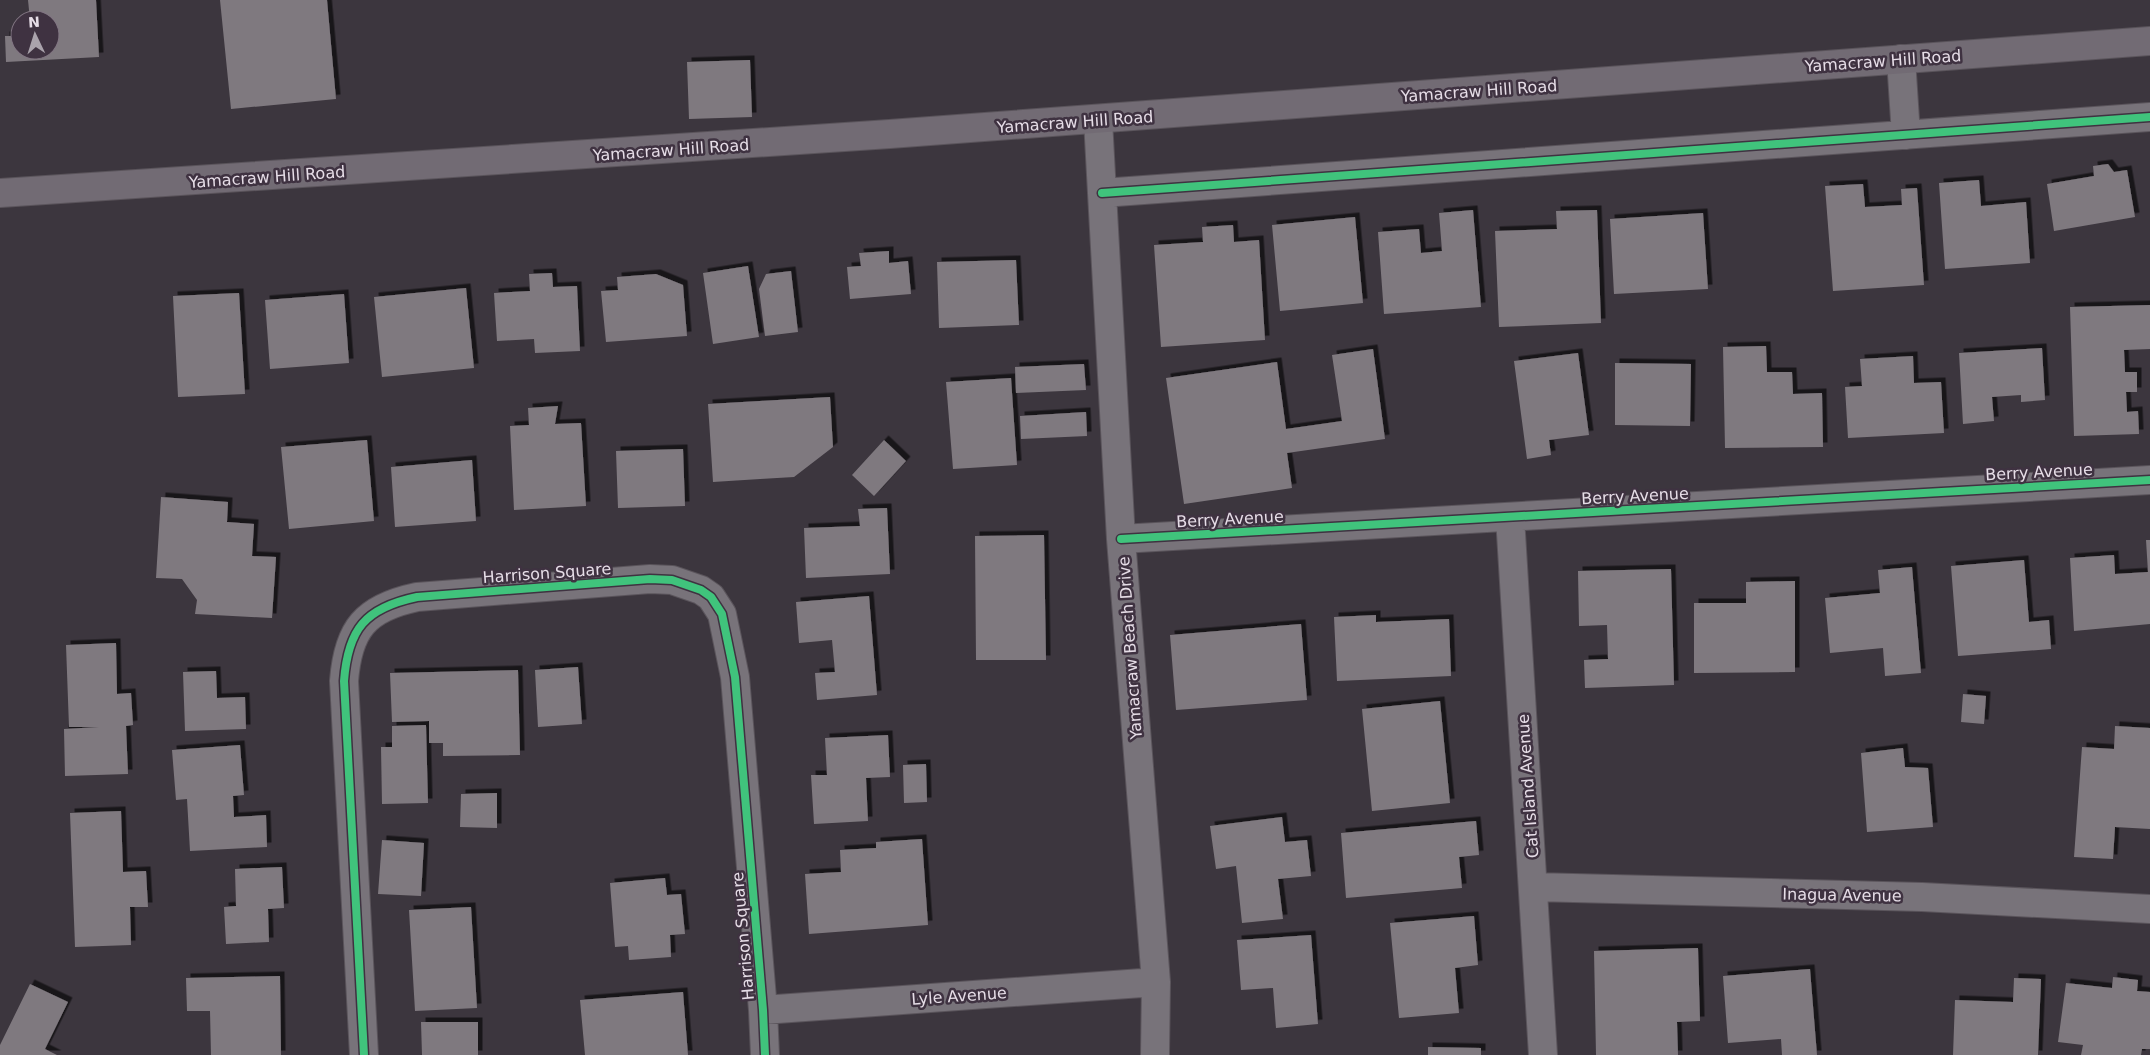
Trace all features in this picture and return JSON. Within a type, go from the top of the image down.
[{"type":"main road","name":"Yamacraw Hill Road","points":[[0,193],[409,168],[1098,120],[2150,41]]},
{"type":"street","points":[[1901,59],[1906,135]]},
{"type":"street","points":[[1102,193],[2150,117]]},
{"type":"street","name":"Yamacraw Beach Drive","points":[[1098,120],[1121,539],[1156,982],[1156,1055]]},
{"type":"street","name":"Berry Avenue","points":[[1121,539],[2150,480]]},
{"type":"street","name":"Cat Island Avenue","points":[[1510,517],[1543,1055]]},
{"type":"street","name":"Harrison Square","points":[[364,1055],[344,682],[346,657],[354,635],[364,621],[377,611],[394,602],[417,597],[650,579],[672,580],[687,584],[710,597],[722,614],[735,677],[763,1010],[765,1055]]},
{"type":"street","name":"Inagua Avenue","points":[[1534,887],[1922,896],[2150,910]]},
{"type":"street","name":"Lyle Avenue","points":[[763,1010],[1156,982]]},
{"type":"building","points":[[28,0],[96,0],[99,57],[60,59],[60,10],[29,10]]},
{"type":"building","points":[[220,0],[327,0],[336,99],[231,109]]},
{"type":"building","points":[[5,36],[10,36],[10,60],[43,60],[6,62]]},
{"type":"building","points":[[750,60],[752,117],[689,119],[687,62]]},
{"type":"building","points":[[2108,164],[2114,172],[2127,170],[2135,217],[2054,231],[2047,184],[2094,176],[2093,166]]},
{"type":"building","points":[[1979,180],[1981,206],[2026,202],[2030,263],[1945,269],[1939,183]]},
{"type":"building","points":[[1863,184],[1865,207],[1902,205],[1901,189],[1917,188],[1924,285],[1833,291],[1825,186]]},
{"type":"building","points":[[1473,210],[1481,307],[1384,314],[1378,232],[1419,229],[1421,253],[1442,251],[1439,213]]},
{"type":"building","points":[[1597,210],[1601,323],[1499,327],[1495,231],[1557,229],[1556,211]]},
{"type":"building","points":[[1703,213],[1708,289],[1614,294],[1610,219]]},
{"type":"building","points":[[1355,217],[1363,303],[1280,311],[1272,225]]},
{"type":"building","points":[[1233,225],[1234,242],[1259,240],[1265,340],[1161,347],[1154,245],[1203,242],[1202,227]]},
{"type":"building","points":[[889,251],[889,263],[908,261],[911,294],[850,299],[847,267],[861,266],[859,253]]},
{"type":"building","points":[[1016,260],[1019,325],[939,328],[937,262]]},
{"type":"building","points":[[748,266],[759,337],[713,344],[703,273]]},
{"type":"building","points":[[791,271],[798,332],[765,336],[759,289],[766,274]]},
{"type":"building","points":[[552,273],[553,287],[577,286],[580,351],[535,353],[534,339],[497,341],[494,293],[530,291],[529,274]]},
{"type":"building","points":[[656,274],[683,285],[687,336],[606,342],[601,291],[618,290],[617,277]]},
{"type":"building","points":[[466,288],[474,368],[382,377],[374,297]]},
{"type":"building","points":[[239,293],[245,394],[178,397],[173,296]]},
{"type":"building","points":[[344,294],[349,363],[270,369],[265,300]]},
{"type":"building","points":[[2150,305],[2150,349],[2124,350],[2125,372],[2137,372],[2137,392],[2126,392],[2127,412],[2138,411],[2139,434],[2074,436],[2070,307]]},
{"type":"building","points":[[1766,346],[1767,372],[1792,372],[1793,394],[1822,393],[1823,447],[1725,448],[1723,347]]},
{"type":"building","points":[[2042,348],[2045,400],[2021,402],[2021,395],[1992,397],[1994,421],[1963,424],[1959,353]]},
{"type":"building","points":[[1373,349],[1385,439],[1287,453],[1292,488],[1184,504],[1166,378],[1277,362],[1286,429],[1342,421],[1332,355]]},
{"type":"building","points":[[1578,353],[1589,435],[1549,440],[1551,455],[1527,459],[1514,361]]},
{"type":"building","points":[[1913,356],[1914,383],[1941,382],[1944,433],[1848,438],[1845,387],[1862,386],[1860,359]]},
{"type":"building","points":[[1615,363],[1691,364],[1690,426],[1615,425]]},
{"type":"building","points":[[1084,364],[1086,390],[1016,393],[1015,367]]},
{"type":"building","points":[[1011,378],[1017,465],[953,469],[946,382]]},
{"type":"building","points":[[830,397],[833,447],[794,477],[713,482],[708,404]]},
{"type":"building","points":[[558,406],[555,424],[581,423],[586,506],[514,510],[510,426],[529,425],[528,408]]},
{"type":"building","points":[[1086,412],[1087,436],[1021,439],[1020,416]]},
{"type":"building","points":[[367,440],[374,521],[289,529],[281,447]]},
{"type":"building","points":[[884,440],[906,461],[874,496],[852,475]]},
{"type":"building","points":[[683,449],[685,506],[618,508],[616,451]]},
{"type":"building","points":[[472,460],[476,521],[395,527],[391,467]]},
{"type":"building","points":[[161,497],[228,502],[227,522],[254,524],[252,556],[276,557],[272,618],[195,614],[197,600],[182,579],[156,578]]},
{"type":"building","points":[[887,508],[890,574],[806,578],[804,528],[860,526],[858,509]]},
{"type":"building","points":[[1044,535],[1046,660],[976,660],[975,536]]},
{"type":"building","points":[[2146,540],[2150,540],[2150,624],[2074,631],[2070,558],[2114,555],[2115,574],[2148,572]]},
{"type":"building","points":[[2024,560],[2029,622],[2049,620],[2051,649],[1958,656],[1951,566]]},
{"type":"building","points":[[1912,567],[1921,673],[1885,676],[1883,648],[1830,653],[1825,598],[1880,593],[1878,570]]},
{"type":"building","points":[[1671,569],[1674,685],[1585,688],[1584,660],[1608,659],[1607,625],[1579,626],[1578,571]]},
{"type":"building","points":[[1795,581],[1795,672],[1694,673],[1694,603],[1746,603],[1746,582]]},
{"type":"building","points":[[869,596],[877,695],[817,700],[815,673],[835,672],[832,640],[799,643],[796,602]]},
{"type":"building","points":[[1376,615],[1376,622],[1449,619],[1451,676],[1337,681],[1334,617]]},
{"type":"building","points":[[1301,624],[1307,700],[1176,710],[1170,635]]},
{"type":"building","points":[[116,643],[117,694],[131,693],[133,725],[126,726],[128,774],[65,776],[64,729],[99,727],[69,727],[66,645]]},
{"type":"building","points":[[578,667],[582,724],[538,727],[535,670]]},
{"type":"building","points":[[518,670],[520,755],[443,756],[443,743],[429,743],[429,721],[392,722],[390,673]]},
{"type":"building","points":[[216,671],[217,698],[245,697],[246,729],[185,731],[183,672]]},
{"type":"building","points":[[1963,694],[1986,696],[1984,724],[1961,722]]},
{"type":"building","points":[[1440,701],[1450,803],[1372,811],[1362,709]]},
{"type":"building","points":[[426,725],[428,803],[382,804],[381,747],[392,747],[392,726]]},
{"type":"building","points":[[2115,726],[2150,728],[2150,829],[2115,827],[2113,859],[2074,857],[2082,747],[2114,749]]},
{"type":"building","points":[[888,735],[890,777],[866,778],[868,821],[814,824],[811,775],[827,775],[825,738]]},
{"type":"building","points":[[240,745],[244,795],[233,796],[234,817],[266,815],[267,847],[190,851],[187,799],[176,800],[172,750]]},
{"type":"building","points":[[1903,748],[1905,767],[1928,768],[1933,827],[1867,832],[1861,753]]},
{"type":"building","points":[[926,764],[927,802],[904,803],[903,765]]},
{"type":"building","points":[[497,793],[497,828],[460,827],[461,794]]},
{"type":"building","points":[[121,811],[123,872],[146,871],[148,907],[130,907],[131,945],[75,947],[70,813]]},
{"type":"building","points":[[1282,817],[1285,842],[1307,840],[1311,876],[1278,879],[1283,919],[1242,923],[1236,866],[1216,869],[1210,826]]},
{"type":"building","points":[[1476,821],[1479,855],[1459,857],[1462,888],[1346,898],[1341,833]]},
{"type":"building","points":[[922,839],[928,925],[809,934],[805,874],[841,872],[840,850],[876,848],[876,842]]},
{"type":"building","points":[[382,840],[424,843],[421,896],[378,894]]},
{"type":"building","points":[[282,867],[284,908],[268,909],[269,942],[226,944],[224,907],[236,906],[235,869]]},
{"type":"building","points":[[665,878],[667,895],[681,894],[685,934],[670,935],[671,957],[629,960],[628,946],[615,947],[610,883]]},
{"type":"building","points":[[471,907],[477,1008],[415,1011],[409,910]]},
{"type":"building","points":[[1474,916],[1478,965],[1455,968],[1459,1013],[1399,1018],[1390,923]]},
{"type":"building","points":[[1311,935],[1318,1024],[1276,1028],[1273,988],[1241,990],[1237,940]]},
{"type":"building","points":[[1698,948],[1700,1021],[1677,1022],[1678,1055],[1596,1055],[1594,951]]},
{"type":"building","points":[[1810,969],[1817,1055],[1782,1055],[1781,1039],[1728,1043],[1723,976]]},
{"type":"building","points":[[280,976],[281,1055],[211,1055],[210,1011],[187,1011],[186,978]]},
{"type":"building","points":[[2113,977],[2138,980],[2137,991],[2150,992],[2150,1049],[2142,1049],[2141,1055],[2081,1055],[2083,1045],[2058,1042],[2066,983],[2112,988]]},
{"type":"building","points":[[2014,978],[2041,979],[2038,1055],[1953,1055],[1955,1000],[2013,1002]]},
{"type":"building","points":[[30,984],[68,1002],[45,1049],[57,1055],[0,1055],[0,1045]]},
{"type":"building","points":[[683,992],[688,1055],[585,1055],[580,1000]]},
{"type":"building","points":[[421,1022],[478,1022],[478,1055],[422,1055]]},
{"type":"building","points":[[1428,1047],[1481,1048],[1481,1055],[1428,1055]]},
{"type":"cycle path","points":[[1102,193],[2150,117]]},
{"type":"cycle path","points":[[1121,539],[2150,480]]},
{"type":"cycle path","points":[[364,1055],[344,681],[346,663],[355,634],[362,624],[384,607],[417,597],[650,579],[672,580],[701,590],[711,597],[722,614],[735,677],[763,1010],[765,1055]]}]
